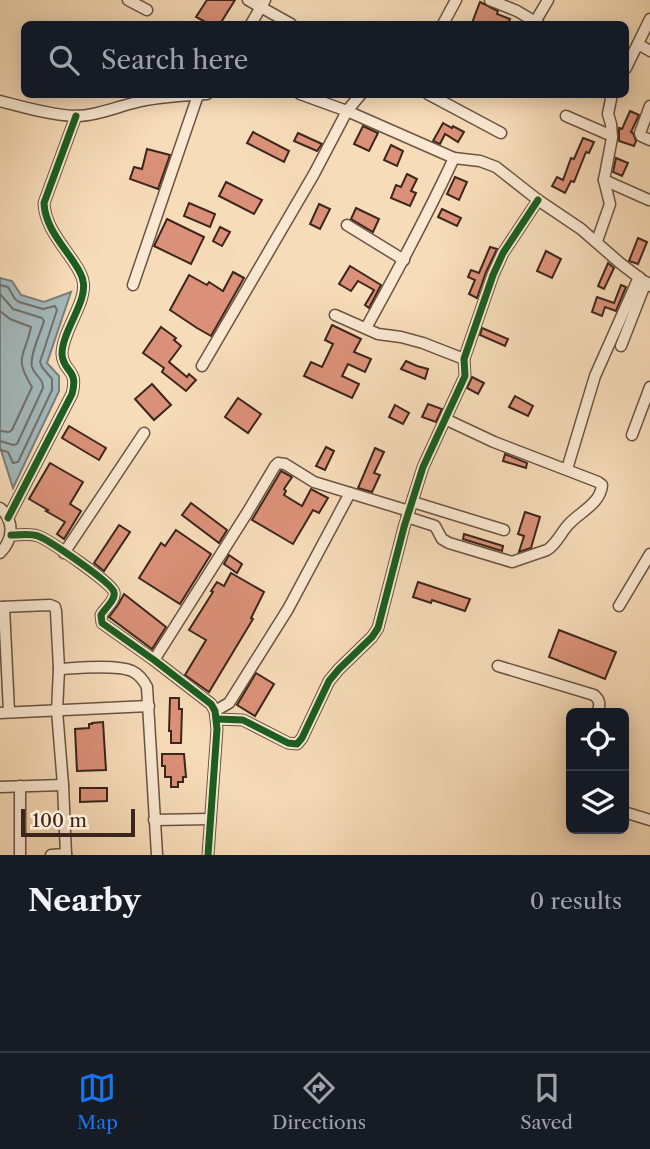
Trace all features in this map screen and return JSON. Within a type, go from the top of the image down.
[{"type":"street","points":[[128,0],[147,10]]},
{"type":"street","points":[[248,0],[263,3],[287,21]]},
{"type":"street","points":[[490,0],[534,21]]},
{"type":"street","points":[[538,21],[548,0]]},
{"type":"street","points":[[444,21],[454,1]]},
{"type":"street","points":[[253,21],[263,3]]},
{"type":"street","points":[[629,61],[650,19]]},
{"type":"street","points":[[638,44],[650,51]]},
{"type":"street","points":[[0,101],[76,116],[164,98]]},
{"type":"street","points":[[133,285],[197,98]]},
{"type":"street","points":[[311,98],[454,158],[489,164],[597,242],[645,282]]},
{"type":"street","points":[[202,366],[314,174],[347,111],[358,98]]},
{"type":"street","points":[[435,98],[501,133]]},
{"type":"street","points":[[597,242],[610,204],[604,180],[612,136],[608,114],[611,98]]},
{"type":"street","points":[[650,106],[640,133],[650,140]]},
{"type":"street","points":[[8,518],[75,384],[73,374],[64,364],[62,354],[84,290],[83,279],[50,227],[45,216],[44,203],[76,116]]},
{"type":"street","points":[[566,116],[612,136]]},
{"type":"street","points":[[366,327],[404,260],[454,158]]},
{"type":"street","points":[[604,180],[649,200]]},
{"type":"street","points":[[216,715],[243,720],[288,743],[297,744],[329,681],[378,628],[423,467],[465,376],[464,359],[500,260],[538,200]]},
{"type":"street","points":[[347,225],[404,260]]},
{"type":"street","points":[[621,346],[645,282]]},
{"type":"street","points":[[567,469],[595,376],[645,282]]},
{"type":"street","points":[[335,315],[378,334],[422,343],[464,359]]},
{"type":"street","points":[[632,435],[650,387]]},
{"type":"street","points":[[410,510],[435,526],[442,539],[449,543],[512,562],[552,547],[567,526],[587,509],[602,490],[602,485],[598,482],[494,442],[445,419]]},
{"type":"street","points":[[64,553],[144,433]]},
{"type":"street","points":[[153,660],[278,463],[285,464],[314,482],[350,493],[410,510],[505,530]]},
{"type":"street","points":[[216,715],[229,703],[280,620],[350,493]]},
{"type":"street","points":[[0,508],[8,518],[11,535],[0,553]]},
{"type":"street","points":[[11,535],[40,537],[106,581],[115,593],[101,615],[102,623],[211,704],[216,715],[208,855]]},
{"type":"street","points":[[619,606],[650,554]]},
{"type":"street","points":[[51,855],[66,855],[57,711],[59,669],[55,607],[2,607],[4,713],[57,711],[149,706]]},
{"type":"street","points":[[498,666],[594,695],[599,699],[599,708]]},
{"type":"street","points":[[59,669],[113,667],[131,671],[147,687],[157,855]]},
{"type":"street","points":[[0,787],[63,785]]},
{"type":"street","points":[[20,786],[20,855]]},
{"type":"street","points":[[629,813],[650,820]]},
{"type":"street","points":[[154,820],[210,819]]},
{"type":"water","points":[[0,278],[12,281],[21,295],[44,302],[71,292],[47,363],[59,376],[59,391],[13,488],[0,447]]},
{"type":"building","points":[[207,0],[235,0],[222,21],[203,21],[196,17]]},
{"type":"building","points":[[480,2],[510,19],[509,21],[473,21]]},
{"type":"building","points":[[630,111],[639,115],[631,132],[636,141],[634,146],[619,141],[619,128],[622,129]]},
{"type":"building","points":[[443,123],[464,132],[458,142],[445,134],[440,144],[433,141]]},
{"type":"building","points":[[363,126],[378,133],[369,151],[354,144]]},
{"type":"building","points":[[253,132],[289,151],[284,162],[247,143]]},
{"type":"building","points":[[298,133],[322,144],[317,151],[294,141]]},
{"type":"building","points":[[583,138],[594,142],[589,153],[586,152],[574,182],[571,181],[565,193],[552,186],[557,177],[563,180],[571,158],[574,159]]},
{"type":"building","points":[[391,145],[403,151],[397,166],[384,160]]},
{"type":"building","points":[[147,149],[170,155],[158,189],[130,179],[134,167],[142,169]]},
{"type":"building","points":[[616,158],[628,163],[622,176],[613,172]]},
{"type":"building","points":[[407,174],[417,179],[411,191],[416,193],[410,206],[391,198],[396,185],[401,187]]},
{"type":"building","points":[[455,177],[467,182],[459,200],[447,194]]},
{"type":"building","points":[[226,182],[262,200],[254,214],[219,196]]},
{"type":"building","points":[[189,203],[215,214],[210,227],[184,216]]},
{"type":"building","points":[[319,204],[330,209],[320,229],[310,224]]},
{"type":"building","points":[[356,208],[379,219],[373,232],[351,219]]},
{"type":"building","points":[[442,209],[461,218],[457,226],[438,217]]},
{"type":"building","points":[[167,219],[204,237],[191,264],[154,246]]},
{"type":"building","points":[[220,227],[230,232],[222,246],[213,241]]},
{"type":"building","points":[[638,238],[647,242],[638,264],[629,261]]},
{"type":"building","points":[[490,247],[497,249],[477,298],[469,294],[475,280],[468,277],[471,270],[479,273]]},
{"type":"building","points":[[546,251],[561,259],[552,278],[537,271]]},
{"type":"building","points":[[608,263],[614,268],[604,289],[598,286]]},
{"type":"building","points":[[350,266],[381,285],[369,308],[365,305],[374,290],[358,281],[351,291],[339,284]]},
{"type":"building","points":[[233,272],[244,278],[211,336],[170,310],[189,275],[207,285],[209,282],[223,291]]},
{"type":"building","points":[[621,285],[626,287],[616,311],[605,307],[602,316],[592,312],[597,297],[614,303]]},
{"type":"building","points":[[332,325],[361,339],[354,352],[371,359],[365,372],[348,364],[342,376],[359,384],[352,398],[304,376],[311,362],[322,367],[333,344],[325,340]]},
{"type":"building","points":[[161,327],[176,338],[174,340],[181,346],[169,362],[187,377],[189,374],[196,380],[186,391],[162,372],[164,368],[143,353]]},
{"type":"building","points":[[482,328],[508,339],[505,346],[480,335]]},
{"type":"building","points":[[406,361],[428,369],[425,379],[401,369]]},
{"type":"building","points":[[472,377],[484,383],[478,394],[467,388]]},
{"type":"building","points":[[152,384],[171,405],[154,420],[135,399]]},
{"type":"building","points":[[515,396],[533,406],[528,416],[509,407]]},
{"type":"building","points":[[238,398],[261,414],[248,433],[225,417]]},
{"type":"building","points":[[428,404],[442,409],[436,422],[422,417]]},
{"type":"building","points":[[395,405],[409,413],[403,424],[389,417]]},
{"type":"building","points":[[69,426],[106,448],[99,460],[62,438]]},
{"type":"building","points":[[326,447],[334,451],[325,470],[316,466]]},
{"type":"building","points":[[375,448],[384,452],[374,473],[380,475],[372,492],[358,488]]},
{"type":"building","points":[[505,454],[527,463],[526,468],[503,461]]},
{"type":"building","points":[[50,463],[83,482],[70,504],[81,511],[64,539],[57,534],[65,522],[29,499]]},
{"type":"building","points":[[281,471],[292,477],[284,489],[284,495],[302,506],[311,489],[328,498],[319,513],[313,510],[293,544],[252,520]]},
{"type":"building","points":[[191,503],[227,530],[219,543],[182,515]]},
{"type":"building","points":[[525,512],[540,517],[531,548],[519,552],[524,536],[518,534]]},
{"type":"building","points":[[119,525],[130,532],[104,571],[94,563]]},
{"type":"building","points":[[176,530],[211,554],[180,604],[139,578],[161,543],[165,546]]},
{"type":"building","points":[[464,534],[503,546],[502,551],[463,539]]},
{"type":"building","points":[[229,555],[242,564],[237,573],[224,564]]},
{"type":"building","points":[[231,573],[264,592],[251,618],[253,619],[209,692],[185,675],[206,640],[189,630],[217,582],[224,586]]},
{"type":"building","points":[[418,582],[470,599],[465,611],[413,597]]},
{"type":"building","points":[[124,594],[166,627],[152,649],[109,617]]},
{"type":"building","points":[[559,630],[616,652],[605,679],[549,657]]},
{"type":"building","points":[[256,673],[274,684],[255,716],[237,705]]},
{"type":"building","points":[[170,698],[179,698],[179,709],[182,709],[181,743],[171,743]]},
{"type":"building","points":[[103,722],[106,770],[77,771],[75,729],[89,728],[89,724]]},
{"type":"building","points":[[162,754],[184,754],[186,777],[183,777],[183,782],[178,782],[178,787],[171,787],[171,777],[165,777]]},
{"type":"building","points":[[80,788],[107,788],[107,801],[80,802]]},
{"type":"cycle path","points":[[8,518],[74,386],[74,379],[62,354],[66,336],[82,298],[83,281],[78,268],[50,227],[44,203],[76,116]]},
{"type":"cycle path","points":[[217,719],[243,720],[288,743],[297,744],[329,681],[378,628],[404,527],[423,467],[465,376],[464,359],[493,275],[503,253],[538,200]]},
{"type":"cycle path","points":[[11,535],[38,536],[103,580],[111,587],[114,595],[101,615],[102,623],[211,704],[215,711],[217,729],[208,855]]}]
